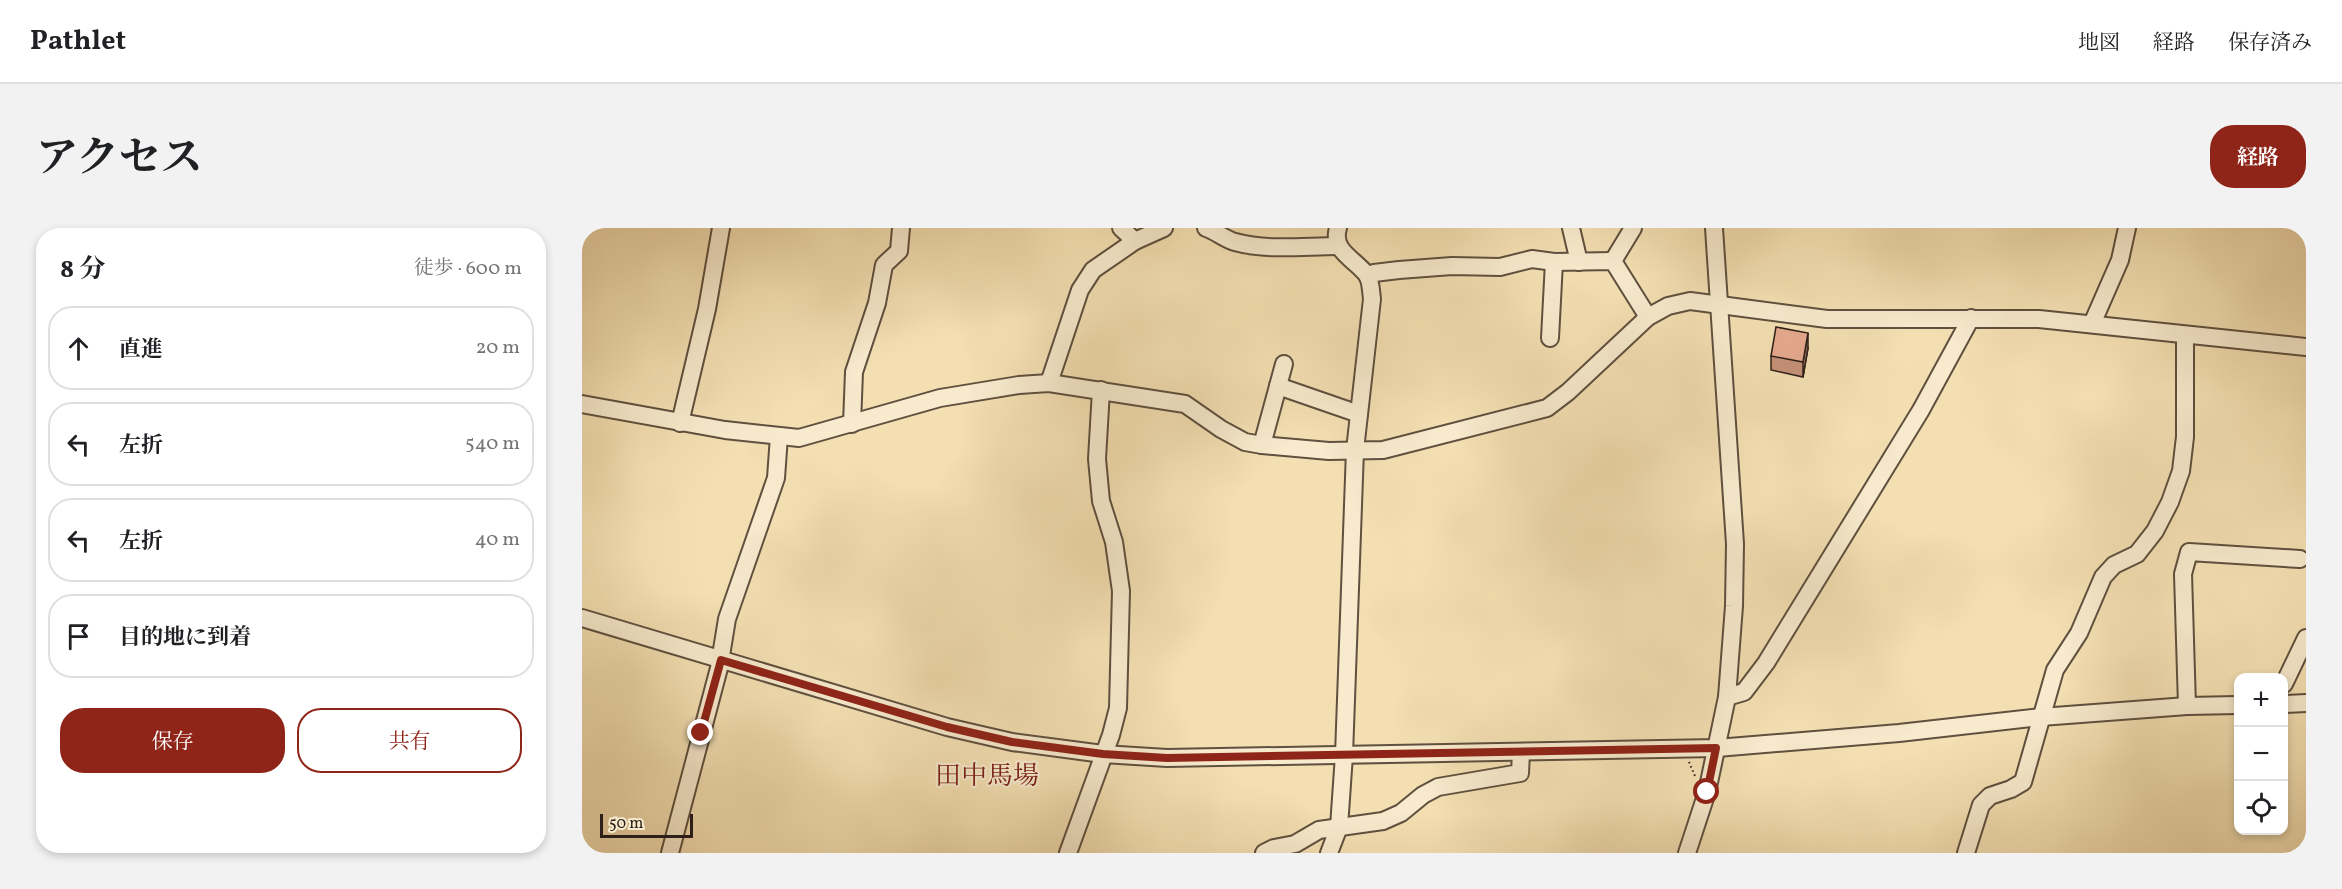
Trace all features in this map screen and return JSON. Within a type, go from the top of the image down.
[{"type":"street","points":[[681,423],[707,309],[721,228]]},
{"type":"street","points":[[852,424],[855,372],[877,303],[884,265],[899,251],[901,228]]},
{"type":"street","points":[[1120,228],[1135,241]]},
{"type":"street","points":[[1049,383],[1080,290],[1093,270],[1135,241],[1164,228]]},
{"type":"street","points":[[1206,228],[1232,242],[1254,246],[1338,246]]},
{"type":"street","points":[[1329,853],[1338,827],[1344,755],[1355,450],[1372,299],[1368,277],[1338,246],[1336,235],[1338,228]]},
{"type":"street","points":[[1571,228],[1580,262]]},
{"type":"street","points":[[1613,261],[1633,228]]},
{"type":"street","points":[[1687,853],[1707,792],[1726,697],[1734,606],[1735,544],[1714,228]]},
{"type":"street","points":[[2092,324],[2120,260],[2127,228]]},
{"type":"street","points":[[1368,277],[1374,273],[1399,270],[1452,266],[1500,267],[1532,259],[1554,262],[1613,261]]},
{"type":"street","points":[[1613,261],[1648,317]]},
{"type":"street","points":[[1550,338],[1554,262]]},
{"type":"street","points":[[582,404],[681,423],[799,438],[940,398],[1019,385],[1049,383],[1185,404],[1221,429],[1245,442],[1262,446],[1383,450],[1546,408],[1568,392],[1648,317],[1668,306],[1690,301],[1827,319],[2039,319],[2306,347]]},
{"type":"street","points":[[1726,697],[1744,692],[1766,663],[1921,410],[1971,318]]},
{"type":"street","points":[[1966,853],[1981,804],[1990,796],[2023,782],[2055,670],[2079,633],[2103,577],[2114,564],[2137,554],[2155,531],[2170,502],[2181,471],[2185,437],[2186,335]]},
{"type":"street","points":[[1262,446],[1284,364]]},
{"type":"street","points":[[1278,386],[1359,414]]},
{"type":"street","points":[[1068,853],[1111,735],[1118,708],[1120,591],[1114,542],[1101,501],[1097,459],[1101,390]]},
{"type":"street","points":[[670,853],[721,660],[727,619],[776,478],[779,436]]},
{"type":"street","points":[[2187,706],[2183,574],[2189,552],[2300,559]]},
{"type":"street","points":[[582,618],[947,727],[1012,742],[1103,754],[1167,758],[1716,748],[1899,733],[2041,717],[2187,706],[2234,705]]},
{"type":"street","points":[[2288,674],[2306,638]]},
{"type":"street","points":[[2288,704],[2306,703]]},
{"type":"street","points":[[1264,853],[1274,848],[1295,844],[1319,830],[1383,821],[1401,813],[1423,795],[1438,787],[1520,773],[1521,752]]},
{"type":"path","points":[[1679,759],[1690,762],[1696,779]]},
{"type":"building","points":[[1776,327],[1808,333],[1803,362],[1771,356]]},
{"type":"district","name":"田中馬場","points":[[987,775]]},
{"type":"route","points":[[701,733],[721,660],[947,727],[1012,742],[1103,754],[1167,758],[1716,748],[1707,792]]}]
